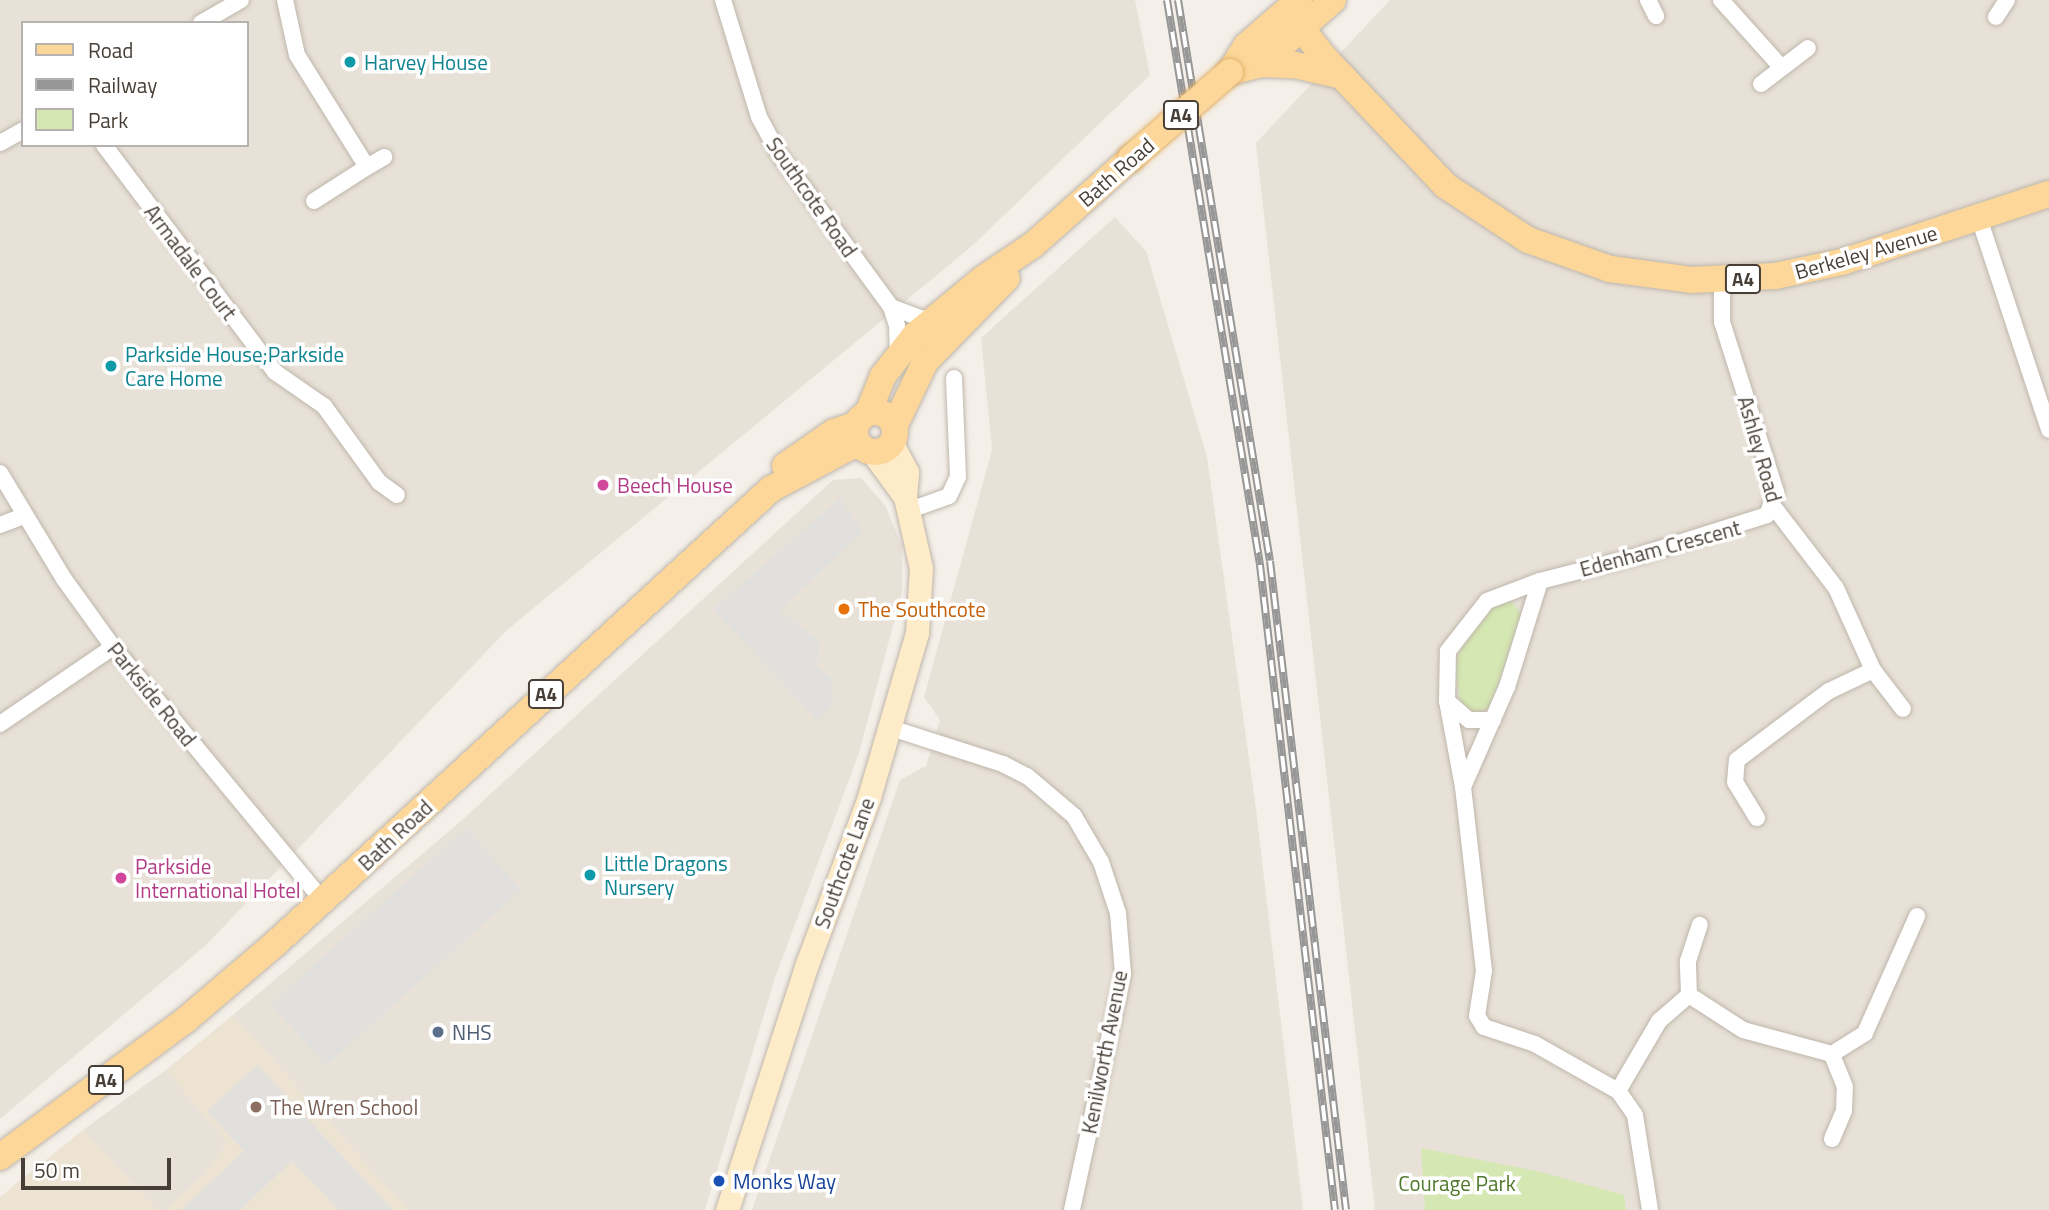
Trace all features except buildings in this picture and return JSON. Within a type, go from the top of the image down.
[{"type":"main road","name":"Bath Road","points":[[873,434],[872,396],[898,356],[936,316],[1033,245],[1230,72],[1309,10]]},
{"type":"main road","name":"Berkeley Avenue","points":[[1309,10],[1353,86],[1446,186],[1528,240],[1611,269],[1659,278],[1723,280],[1807,271],[2049,194]]},
{"type":"main road","name":"A4","points":[[1254,55],[1296,65],[1353,86]]},
{"type":"main road","name":"Bath Road","points":[[0,1157],[187,1019],[323,901],[771,489],[873,434],[925,362],[1033,245]]},
{"type":"street","points":[[204,21],[241,0]]},
{"type":"street","points":[[285,0],[297,55],[368,167]]},
{"type":"street","name":"Southcote Road","points":[[723,0],[747,89],[774,145],[891,307],[897,326],[898,356]]},
{"type":"street","points":[[1648,0],[1656,16]]},
{"type":"street","points":[[1721,0],[1782,68]]},
{"type":"street","points":[[1996,17],[2007,0]]},
{"type":"street","points":[[1761,84],[1808,48]]},
{"type":"street","points":[[0,143],[21,131]]},
{"type":"street","name":"Armadale Court","points":[[106,147],[275,372],[324,406],[379,482],[397,495]]},
{"type":"street","points":[[314,201],[384,157]]},
{"type":"street","points":[[1979,218],[2049,430]]},
{"type":"street","name":"Ashley Road","points":[[1723,280],[1722,322],[1776,492],[1773,506],[1836,588],[1873,670],[1903,709]]},
{"type":"street","points":[[891,307],[922,319],[936,316]]},
{"type":"street","points":[[908,503],[949,496],[958,477],[954,378]]},
{"type":"street","name":"Southcote Lane","points":[[726,1210],[762,1094],[891,728],[922,596],[908,503],[907,472],[873,434]]},
{"type":"street","name":"Parkside Road","points":[[0,473],[24,516],[113,647],[323,901]]},
{"type":"street","name":"Edenham Crescent","points":[[1650,1210],[1635,1115],[1618,1091],[1535,1044],[1484,1027],[1477,1016],[1484,971],[1463,787],[1447,701],[1448,651],[1488,601],[1540,580],[1756,522],[1773,506]]},
{"type":"street","points":[[0,525],[24,516]]},
{"type":"street","points":[[1463,787],[1493,720],[1540,580]]},
{"type":"street","points":[[0,724],[113,647]]},
{"type":"street","points":[[1757,818],[1735,782],[1737,760],[1829,691],[1873,670]]},
{"type":"street","points":[[1447,701],[1469,720],[1493,720]]},
{"type":"street","name":"Kenilworth Avenue","points":[[891,728],[1003,764],[1027,776],[1074,816],[1101,862],[1118,913],[1123,974],[1072,1210]]},
{"type":"street","points":[[1689,995],[1744,1030],[1832,1054],[1865,1033],[1917,916]]},
{"type":"street","points":[[1689,995],[1688,961],[1700,925]]},
{"type":"street","points":[[1618,1091],[1659,1021],[1689,995]]},
{"type":"street","points":[[1832,1054],[1844,1087],[1844,1111],[1832,1139]]},
{"type":"shaded area","points":[[0,0],[1135,0],[1150,75],[972,246],[506,631],[206,945],[0,1119]]},
{"type":"shaded area","points":[[1390,0],[2049,0],[2049,1210],[1375,1210],[1256,143]]},
{"type":"shaded area","points":[[1115,217],[1146,251],[1207,457],[1256,809],[1303,1210],[752,1210],[900,780],[926,766],[940,720],[924,697],[992,450],[981,338]]},
{"type":"shaded area","points":[[861,478],[885,505],[902,546],[902,592],[859,753],[775,978],[705,1210],[408,1210],[233,1015],[461,821],[833,480]]},
{"type":"shaded area","points":[[840,498],[863,532],[780,610],[819,641],[817,666],[832,679],[833,705],[818,721],[713,609]]},
{"type":"shaded area","points":[[466,828],[522,890],[326,1066],[271,1004]]},
{"type":"shaded area","name":"The Wren School","points":[[233,1015],[408,1210],[166,1210],[205,1174],[227,1143],[166,1070]]},
{"type":"shaded area","points":[[257,1065],[393,1210],[339,1210],[292,1161],[240,1210],[181,1210],[244,1151],[207,1111]]},
{"type":"shaded area","points":[[166,1070],[227,1143],[205,1174],[166,1210],[157,1210],[83,1130]]},
{"type":"shaded area","points":[[83,1130],[157,1210],[0,1210],[0,1197]]},
{"type":"green space","points":[[1497,601],[1512,602],[1523,616],[1489,708],[1476,714],[1462,709],[1454,665],[1473,623]]},
{"type":"green space","name":"Courage Park","points":[[1421,1148],[1541,1172],[1624,1195],[1626,1210],[1425,1210]]},
{"type":"railway","points":[[1167,0],[1260,565],[1335,1210]]},
{"type":"railway","points":[[1178,0],[1270,561],[1346,1210]]},
{"type":"place","name":"Harvey House","points":[[350,62]]},
{"type":"place","name":"Parkside House;Parkside Care Home","points":[[111,366]]},
{"type":"place","name":"Beech House","points":[[603,485]]},
{"type":"place","name":"The Southcote","points":[[844,609]]},
{"type":"place","name":"Little Dragons Nursery","points":[[590,875]]},
{"type":"place","name":"Parkside International Hotel","points":[[121,878]]},
{"type":"place","name":"NHS","points":[[438,1032]]},
{"type":"place","name":"The Wren School","points":[[256,1107]]},
{"type":"place","name":"Monks Way","points":[[719,1181]]}]
